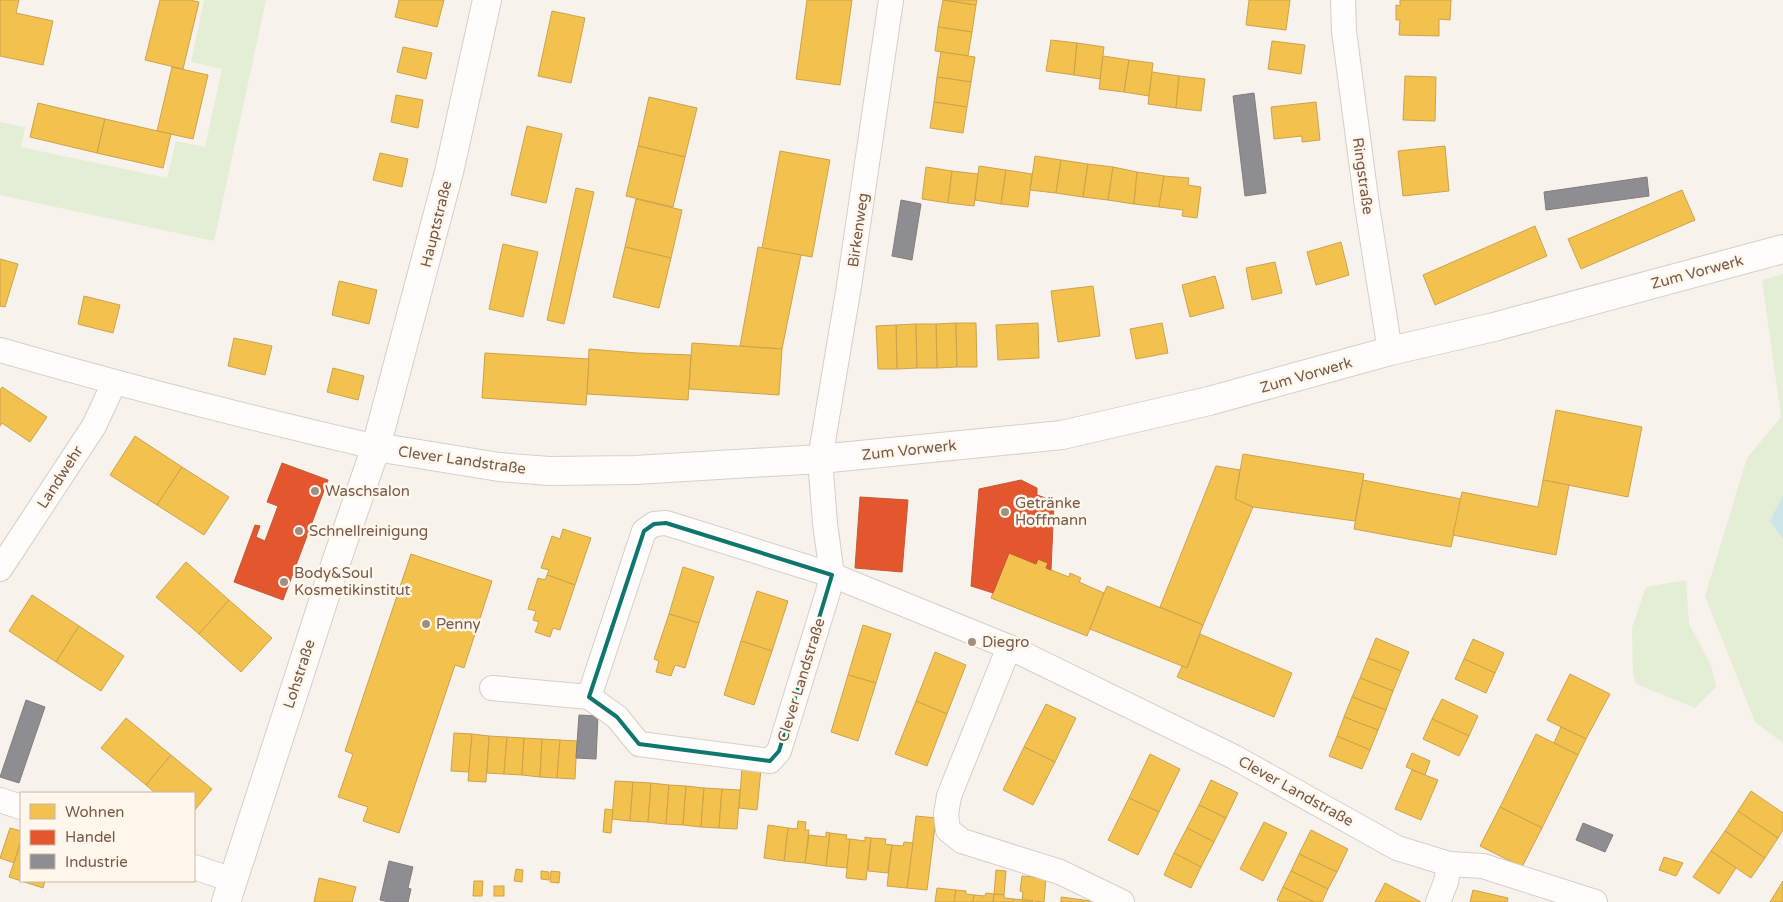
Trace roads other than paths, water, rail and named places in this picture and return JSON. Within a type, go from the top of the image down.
[{"type":"street","name":"Hauptstraße","points":[[376,447],[450,172],[487,0]]},
{"type":"street","name":"Birkenweg","points":[[820,460],[851,277],[890,0]]},
{"type":"street","name":"Ringstraße","points":[[1343,0],[1344,31],[1366,196],[1390,351]]},
{"type":"street","name":"Zum Vorwerk","points":[[820,460],[1062,436],[1209,401],[1390,351],[1494,327],[1783,249]]},
{"type":"street","name":"Clever Landstraße","points":[[0,350],[114,383],[268,422],[376,447],[499,467],[549,471],[635,470],[820,460],[825,523],[832,575],[779,751],[770,761],[639,744],[618,717],[589,697],[492,688]]},
{"type":"street","name":"Landwehr","points":[[0,569],[94,426],[114,383]]},
{"type":"street","name":"Lohstraße","points":[[230,891],[334,568],[376,447]]},
{"type":"street","name":"Clever Landstraße","points":[[589,697],[644,531],[654,524],[666,523],[832,575],[1009,647],[1234,757],[1397,848],[1449,864],[1483,866],[1595,902]]},
{"type":"street","points":[[1009,647],[949,796],[946,814],[948,830],[962,841],[1060,872],[1122,902]]},
{"type":"street","points":[[0,800],[20,807]]},
{"type":"street","points":[[1438,902],[1446,882],[1449,864]]},
{"type":"street","points":[[195,868],[230,891]]},
{"type":"water","points":[[1783,495],[1783,539],[1770,521]]},
{"type":"place","name":"Waschsalon","points":[[315,491]]},
{"type":"place","name":"Getränke Hoffmann","points":[[1005,512]]},
{"type":"place","name":"Schnellreinigung","points":[[299,531]]},
{"type":"place","name":"Body&Soul Kosmetikinstitut","points":[[284,582]]},
{"type":"place","name":"Penny","points":[[426,624]]},
{"type":"place","name":"Diegro","points":[[972,642]]}]
